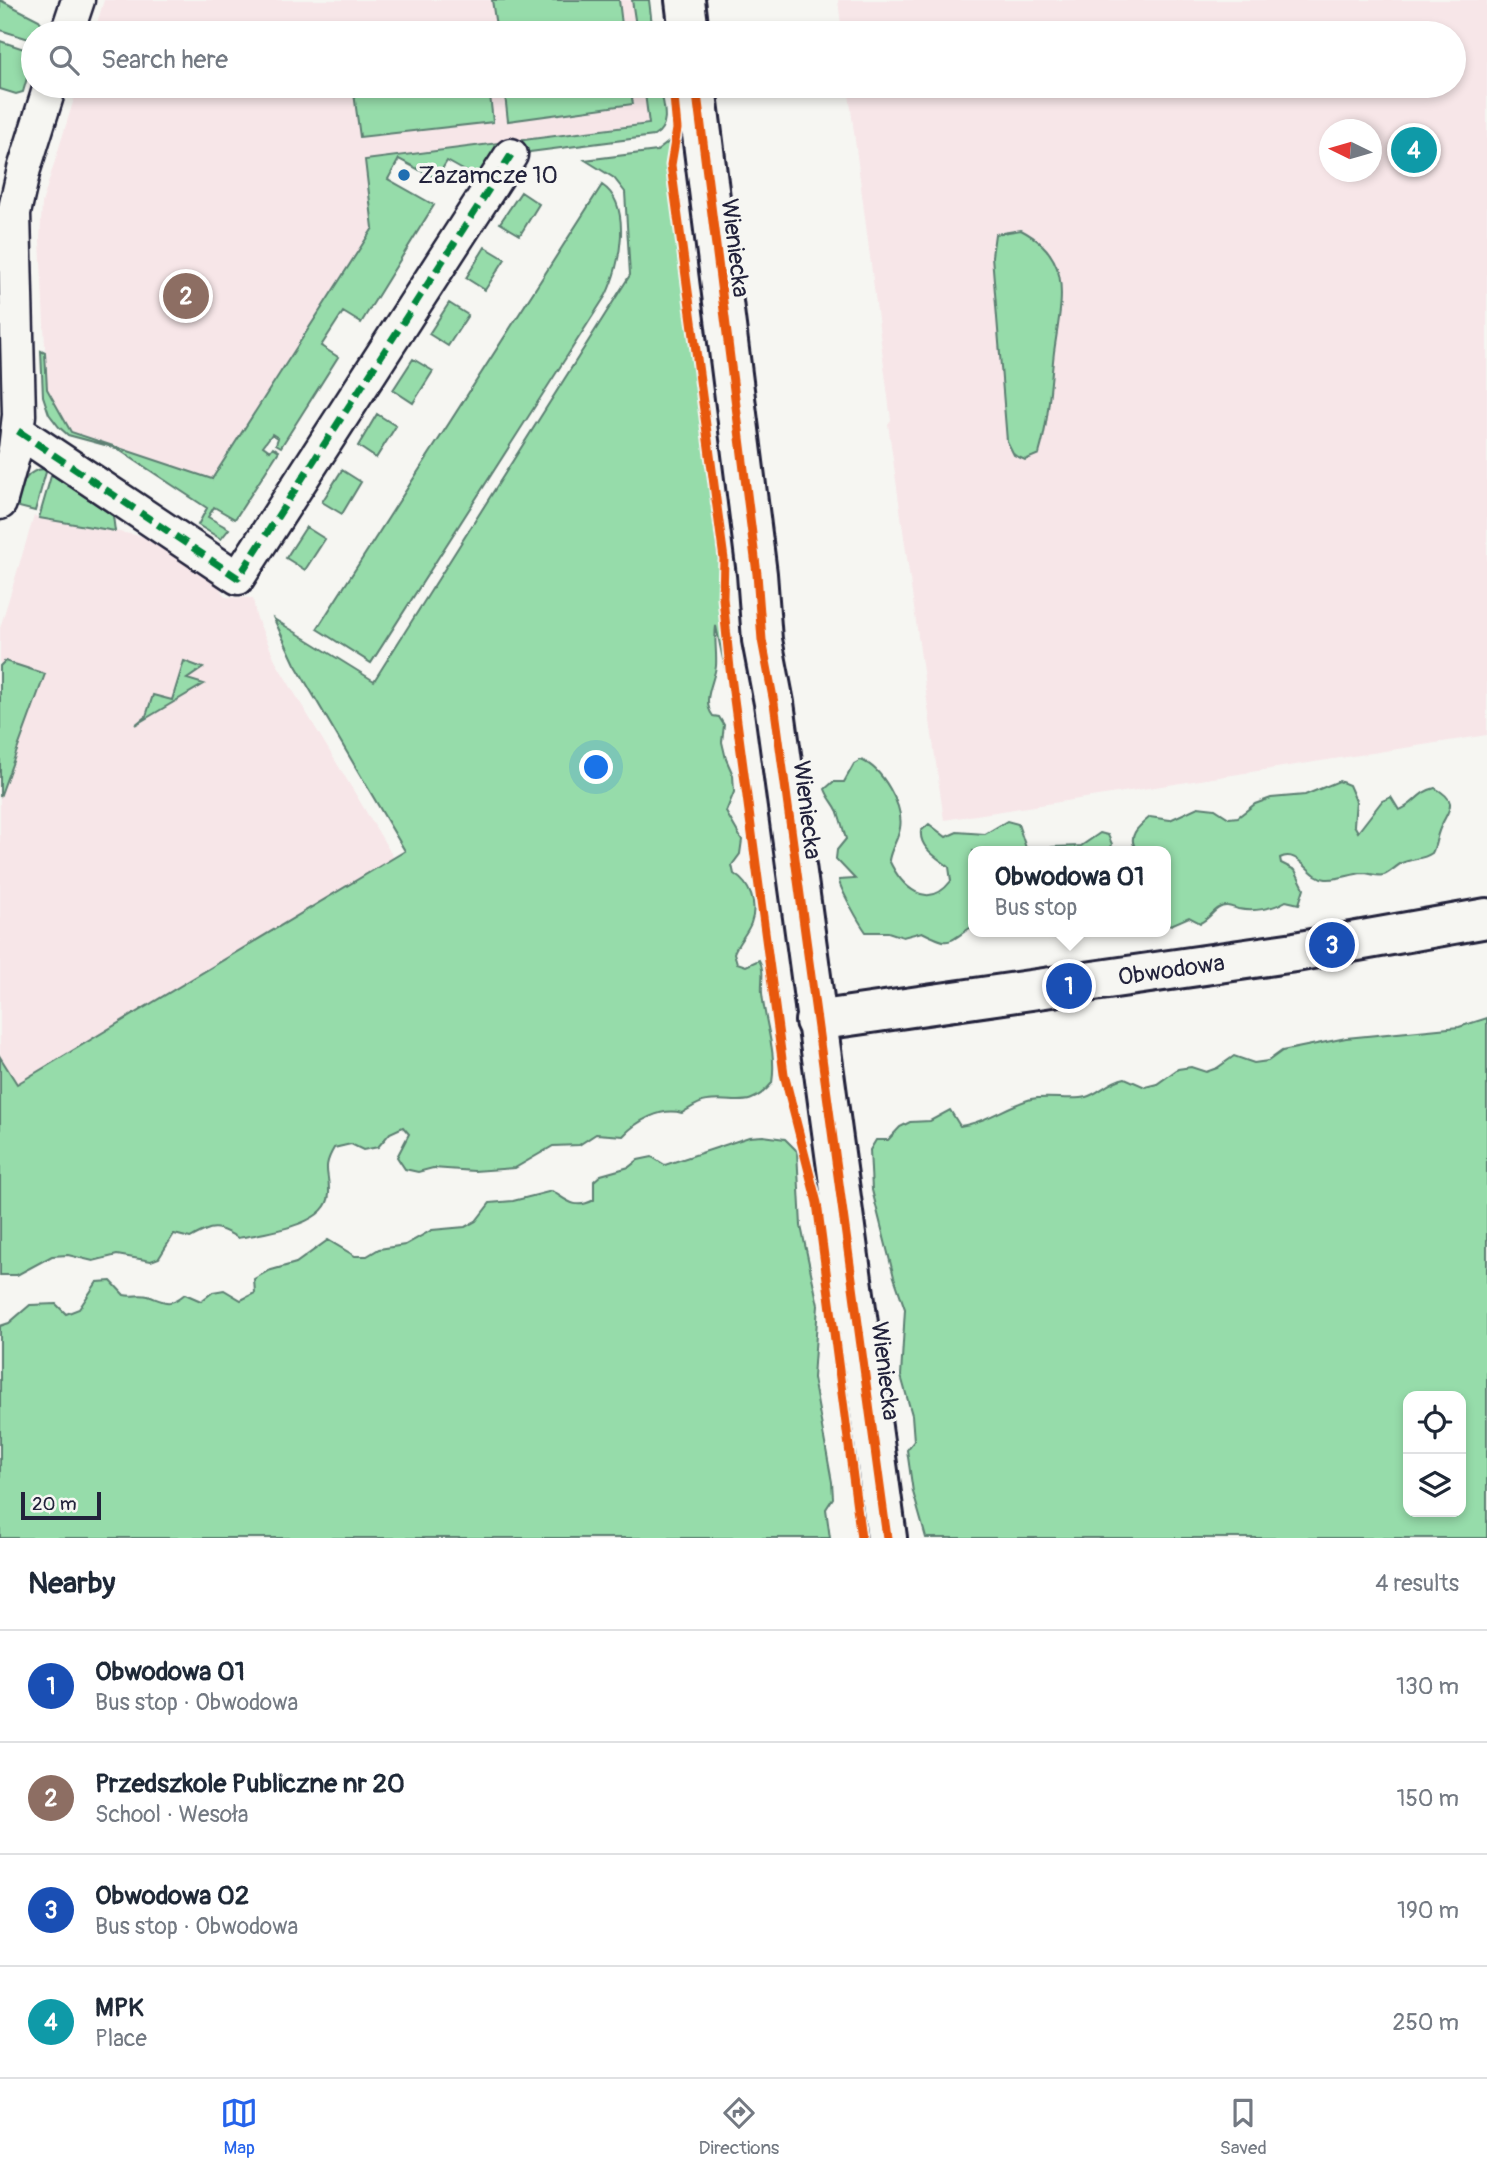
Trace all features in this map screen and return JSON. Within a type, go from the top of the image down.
[{"type":"street","points":[[71,21],[78,0]]},
{"type":"street","points":[[685,0],[688,21]]},
{"type":"street","points":[[0,503],[18,431],[20,381],[16,344],[14,213],[24,169],[46,98]]},
{"type":"street","name":"Wieniecka","points":[[698,98],[757,573],[762,640],[774,703],[887,1538]]},
{"type":"street","points":[[18,431],[238,578],[511,155]]},
{"type":"street","name":"Obwodowa","points":[[815,1021],[1282,954],[1487,918]]},
{"type":"shaded area","points":[[104,0],[632,0],[635,21],[98,21]]},
{"type":"shaded area","points":[[838,0],[1487,0],[1487,735],[944,820],[888,424],[891,420],[850,98],[1466,98],[1466,21],[841,21]]},
{"type":"shaded area","points":[[74,98],[646,98],[649,123],[365,160],[373,228],[212,479],[71,432],[47,389],[40,240],[42,203]]},
{"type":"shaded area","points":[[34,516],[157,539],[218,585],[225,597],[253,598],[256,616],[277,664],[394,858],[16,1084],[0,1057],[0,797],[45,674],[6,661],[0,666],[0,628]]},
{"type":"green space","points":[[0,0],[40,21],[21,21],[21,37],[0,30]]},
{"type":"green space","points":[[492,0],[619,0],[622,21],[495,21]]},
{"type":"green space","points":[[632,0],[649,0],[652,21],[635,21]]},
{"type":"green space","points":[[0,41],[21,48],[21,93],[16,94],[0,89]]},
{"type":"green space","points":[[355,98],[490,98],[493,122],[360,137]]},
{"type":"green space","points":[[505,98],[632,98],[633,104],[508,121]]},
{"type":"green space","points":[[646,98],[663,98],[665,120],[660,132],[654,136],[530,152],[522,162],[481,180],[447,161],[436,179],[399,159],[388,179],[434,205],[361,323],[343,312],[321,346],[338,357],[281,447],[276,444],[278,438],[272,434],[263,446],[270,451],[273,447],[279,451],[235,519],[214,507],[208,517],[229,529],[221,539],[198,525],[207,508],[116,448],[68,435],[49,414],[43,396],[41,351],[45,353],[47,389],[71,432],[212,479],[373,228],[365,160],[649,124]]},
{"type":"green space","points":[[670,141],[667,171],[719,562],[725,669],[716,626],[716,666],[708,704],[713,716],[719,717],[724,725],[722,742],[733,775],[734,792],[726,812],[742,840],[740,854],[732,865],[734,874],[748,889],[754,909],[749,927],[734,953],[737,963],[746,966],[759,960],[761,964],[762,993],[772,1049],[772,1083],[764,1092],[749,1100],[704,1102],[682,1113],[666,1112],[650,1117],[623,1136],[596,1134],[579,1145],[553,1146],[515,1168],[474,1171],[433,1168],[418,1172],[405,1169],[397,1157],[409,1134],[403,1127],[390,1133],[378,1147],[363,1150],[351,1144],[334,1148],[327,1166],[329,1194],[326,1205],[306,1221],[238,1238],[214,1228],[190,1238],[174,1234],[159,1258],[151,1261],[117,1255],[93,1261],[68,1255],[52,1256],[17,1275],[0,1275],[0,1057],[17,1084],[405,851],[295,664],[274,619],[374,681],[630,275],[625,192],[614,178],[585,160],[657,151]]},
{"type":"green space","points":[[602,185],[612,194],[621,221],[616,269],[606,295],[371,663],[317,629]]},
{"type":"green space","points":[[521,192],[539,204],[520,235],[500,223]]},
{"type":"green space","points":[[1021,230],[1038,241],[1050,254],[1057,268],[1061,299],[1042,441],[1039,454],[1025,460],[1014,455],[1007,441],[992,256],[995,234]]},
{"type":"green space","points":[[485,247],[505,259],[485,290],[466,278]]},
{"type":"green space","points":[[449,303],[468,315],[448,346],[429,334]]},
{"type":"green space","points":[[413,359],[433,371],[413,403],[393,390]]},
{"type":"green space","points":[[377,414],[396,426],[376,458],[358,446]]},
{"type":"green space","points":[[44,469],[46,472],[35,511],[19,507],[17,503],[25,480],[32,472]]},
{"type":"green space","points":[[342,470],[361,482],[342,514],[322,502]]},
{"type":"green space","points":[[55,475],[113,516],[115,531],[39,518],[51,476]]},
{"type":"green space","points":[[306,527],[325,539],[305,570],[286,558]]},
{"type":"green space","points":[[5,661],[45,674],[0,797],[0,666]]},
{"type":"green space","points":[[184,661],[203,668],[187,679],[204,684],[135,725],[146,716],[153,695],[172,700]]},
{"type":"green space","points":[[861,760],[869,764],[890,789],[899,809],[900,828],[889,860],[900,879],[924,895],[942,890],[951,881],[949,867],[923,843],[921,831],[929,824],[946,837],[957,832],[985,834],[1007,821],[1018,824],[1025,846],[968,846],[968,929],[953,939],[939,940],[922,932],[903,937],[888,932],[866,932],[855,914],[839,880],[855,879],[836,859],[837,850],[846,839],[838,812],[825,789],[833,782],[844,782],[854,764]]},
{"type":"green space","points":[[1339,781],[1349,785],[1356,801],[1354,825],[1358,832],[1382,801],[1391,797],[1399,810],[1435,788],[1448,798],[1450,808],[1432,853],[1402,863],[1384,875],[1363,873],[1326,879],[1314,874],[1293,857],[1287,856],[1280,858],[1281,863],[1295,870],[1304,888],[1299,904],[1286,901],[1269,908],[1250,910],[1223,906],[1200,923],[1189,917],[1171,925],[1171,846],[1134,846],[1133,836],[1142,824],[1150,817],[1170,820],[1198,807],[1215,809],[1229,818],[1238,817],[1255,804],[1271,798],[1305,795]]},
{"type":"green space","points":[[1100,833],[1108,835],[1112,844],[1111,846],[1081,846]]},
{"type":"green space","points":[[1487,1018],[1487,1538],[926,1538],[913,1492],[907,1450],[914,1441],[912,1415],[901,1376],[905,1309],[872,1190],[870,1150],[876,1140],[888,1140],[900,1127],[910,1122],[930,1121],[950,1110],[960,1126],[978,1122],[1031,1099],[1086,1097],[1125,1078],[1145,1087],[1157,1084],[1178,1069],[1191,1067],[1206,1072],[1234,1056],[1254,1063],[1268,1061],[1282,1051],[1346,1038],[1459,1027]]},
{"type":"green space","points":[[749,1137],[785,1139],[797,1151],[801,1226],[818,1305],[813,1378],[832,1482],[833,1498],[826,1509],[830,1538],[0,1538],[0,1326],[9,1323],[30,1305],[56,1304],[66,1314],[79,1309],[97,1282],[111,1281],[124,1295],[145,1295],[167,1302],[175,1301],[185,1294],[201,1301],[213,1292],[224,1290],[241,1300],[255,1293],[254,1279],[268,1271],[296,1263],[328,1240],[355,1256],[367,1256],[379,1249],[405,1245],[432,1230],[465,1227],[476,1221],[490,1203],[513,1201],[552,1191],[572,1203],[587,1203],[594,1200],[594,1181],[601,1175],[629,1167],[638,1160],[652,1157],[665,1165]]},
{"type":"marked path","points":[[18,431],[238,578],[511,155]]},
{"type":"cycle path","points":[[674,98],[677,129],[671,165],[724,559],[723,598],[730,669],[784,1074],[817,1203],[861,1538]]},
{"type":"cycle path","points":[[698,98],[757,574],[762,640],[774,703],[887,1538]]},
{"type":"place","name":"MPK","points":[[1414,150]]},
{"type":"place","name":"Zazamcze 10","points":[[404,175]]},
{"type":"place","name":"Przedszkole Publiczne nr 20","points":[[186,296]]},
{"type":"place","name":"Obwodowa 02","points":[[1332,945]]},
{"type":"place","name":"Obwodowa 01","points":[[1069,986]]}]
